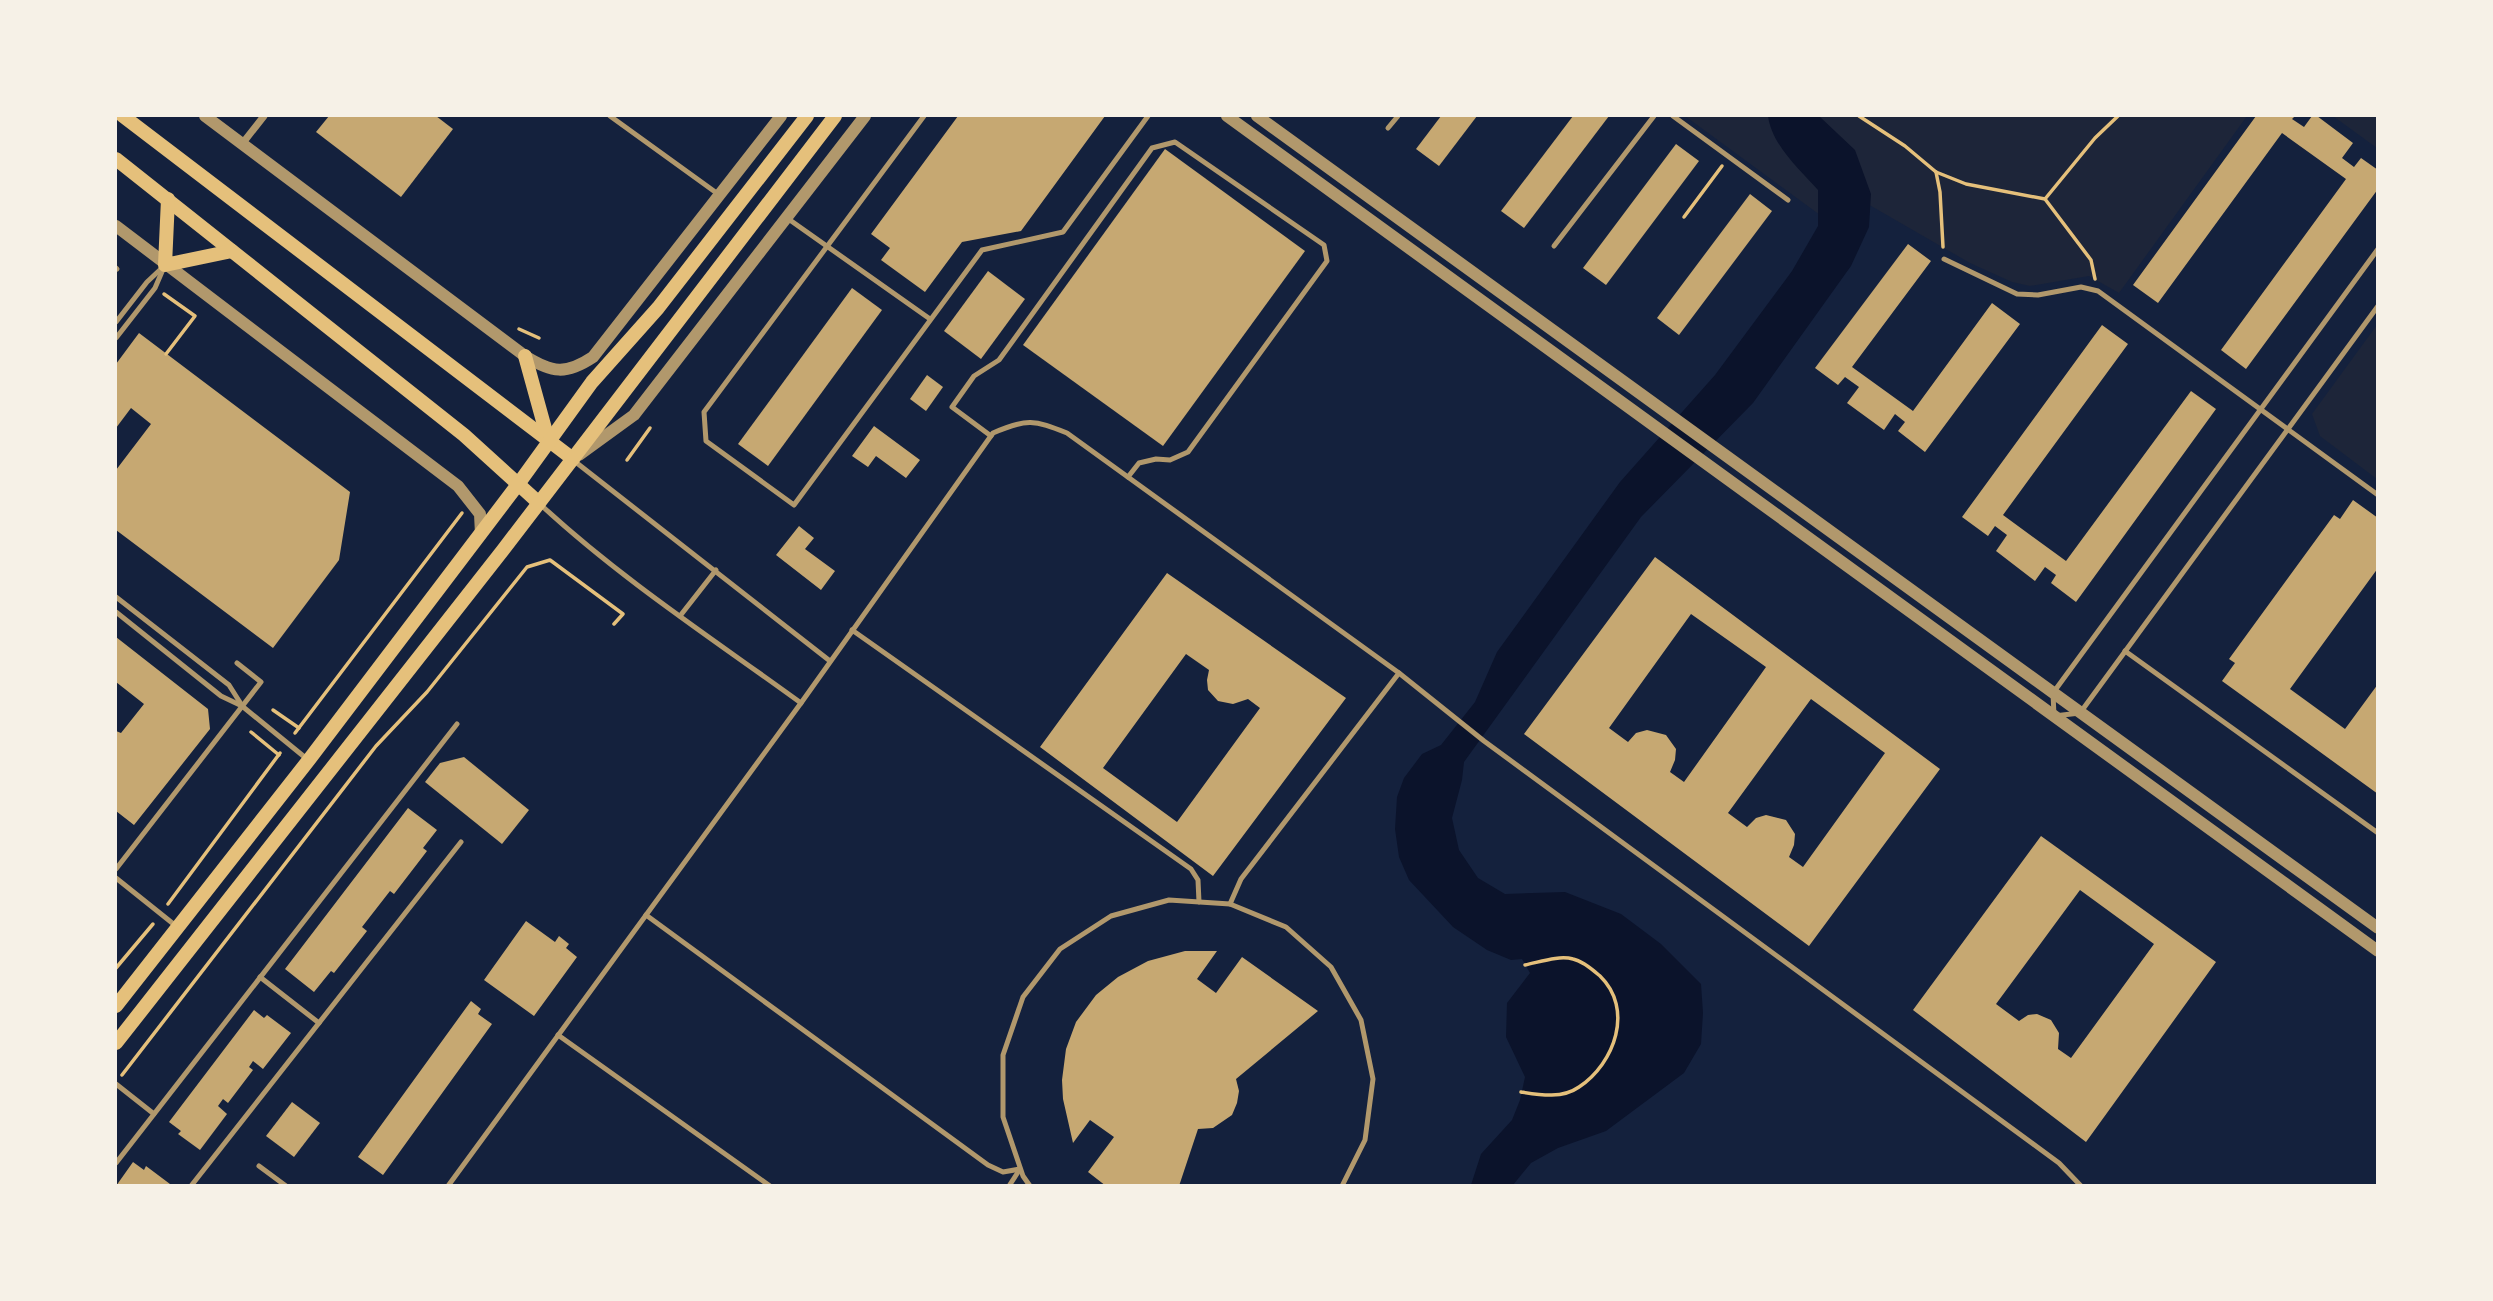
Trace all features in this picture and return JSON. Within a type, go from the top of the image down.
[{"type":"main road","points":[[124,116],[573,459]]},
{"type":"main road","points":[[116,1006],[308,761],[481,534],[592,382],[658,308],[807,116]]},
{"type":"main road","points":[[116,1043],[539,503],[835,116]]},
{"type":"main road","points":[[116,159],[464,435],[539,503]]},
{"type":"main road","points":[[168,199],[165,265],[232,251]]},
{"type":"main road","points":[[525,356],[549,443]]},
{"type":"street","points":[[205,116],[525,356],[538,365],[554,370],[575,369],[593,357],[781,116]]},
{"type":"street","points":[[242,144],[264,116]]},
{"type":"street","points":[[573,459],[634,415],[865,116]]},
{"type":"street","points":[[1227,116],[2378,951]]},
{"type":"street","points":[[1257,116],[2378,928]]},
{"type":"street","points":[[116,226],[458,486],[480,514],[481,534]]},
{"type":"lane","points":[[610,116],[720,196]]},
{"type":"lane","points":[[925,116],[704,411],[706,441],[794,505],[982,250],[1063,232],[1146,116]]},
{"type":"lane","points":[[1388,128],[1398,116]]},
{"type":"lane","points":[[1553,246],[1654,116]]},
{"type":"lane","points":[[1673,116],[1788,200]]},
{"type":"lane","points":[[991,436],[952,407],[974,376],[999,360],[1152,148],[1175,142],[1324,245],[1327,261],[1188,452],[1170,460],[1156,459],[1139,463],[1128,477]]},
{"type":"lane","points":[[787,218],[930,319]]},
{"type":"lane","points":[[2378,249],[2053,693],[2054,716],[2080,713],[2378,306]]},
{"type":"lane","points":[[1944,259],[2017,294],[2038,295],[2081,287],[2098,291],[2378,495]]},
{"type":"lane","points":[[116,322],[165,265]]},
{"type":"lane","points":[[116,338],[155,288],[165,265]]},
{"type":"lane","points":[[448,1185],[801,702],[991,436],[1017,422],[1040,422],[1068,433],[1399,673],[1455,720],[2059,1163],[2081,1185]]},
{"type":"lane","points":[[573,459],[830,660]]},
{"type":"lane","points":[[539,503],[570,531],[680,616],[801,702]]},
{"type":"lane","points":[[680,616],[716,570]]},
{"type":"lane","points":[[116,597],[229,685],[243,706]]},
{"type":"lane","points":[[116,612],[221,696],[243,706],[308,761]]},
{"type":"lane","points":[[852,630],[1191,869],[1198,880],[1199,902]]},
{"type":"lane","points":[[2125,651],[2378,833]]},
{"type":"lane","points":[[116,869],[261,682],[237,663]]},
{"type":"lane","points":[[1230,904],[1241,879],[1399,673]]},
{"type":"lane","points":[[116,1163],[457,724]]},
{"type":"lane","points":[[191,1185],[461,842]]},
{"type":"lane","points":[[116,878],[179,928]]},
{"type":"lane","points":[[1030,1185],[1020,1170],[1003,1117],[1003,1055],[1023,998],[1060,949],[1111,916],[1169,900],[1230,904],[1286,927],[1331,967],[1361,1020],[1373,1079],[1365,1140],[1342,1185]]},
{"type":"lane","points":[[646,915],[988,1165],[1003,1172],[1020,1170]]},
{"type":"lane","points":[[260,977],[319,1023]]},
{"type":"lane","points":[[558,1034],[771,1185]]},
{"type":"lane","points":[[116,1084],[154,1114]]},
{"type":"lane","points":[[259,1166],[286,1185]]},
{"type":"lane","points":[[1009,1185],[1020,1170]]},
{"type":"path","points":[[1858,116],[1905,146],[1936,172],[1966,184],[2045,200],[2091,260],[2098,291]]},
{"type":"path","points":[[2045,200],[2095,138],[2118,116]]},
{"type":"path","points":[[1684,217],[1729,157]]},
{"type":"path","points":[[1936,172],[1940,192],[1944,259]]},
{"type":"path","points":[[159,291],[195,316],[166,354]]},
{"type":"path","points":[[627,460],[650,428]]},
{"type":"path","points":[[116,1084],[376,746],[427,692],[527,567],[551,560],[623,614],[614,624]]},
{"type":"path","points":[[273,710],[299,728]]},
{"type":"path","points":[[251,732],[279,755]]},
{"type":"path","points":[[1521,1092],[1552,1096],[1578,1088],[1597,1069],[1618,1029],[1618,1005],[1604,981],[1592,968],[1573,959],[1552,959],[1525,965]]},
{"type":"shaded area","points":[[1685,116],[2247,116],[2119,293],[2089,276],[2030,286],[2012,282],[1970,263],[1840,188],[1820,215]]},
{"type":"shaded area","points":[[1768,116],[1819,116],[1855,150],[1871,194],[1869,227],[1851,266],[1753,403],[1641,517],[1464,762],[1452,818],[1459,850],[1478,878],[1505,894],[1565,892],[1621,914],[1661,944],[1701,984],[1701,1044],[1684,1073],[1606,1131],[1558,1148],[1531,1163],[1513,1185],[1471,1185],[1481,1154],[1512,1120],[1520,1100],[1525,1077],[1506,1037],[1507,1003],[1530,973],[1522,959],[1511,960],[1487,950],[1453,927],[1409,880],[1399,857],[1395,829],[1397,797],[1404,778],[1422,754],[1441,745],[1475,702],[1497,652],[1620,482],[1715,375],[1792,271],[1818,226],[1818,190],[1781,147]]},
{"type":"shaded area","points":[[2333,116],[2377,116],[2377,148]]},
{"type":"shaded area","points":[[2377,325],[2377,479],[2320,436],[2312,414]]},
{"type":"building","points":[[329,116],[436,116],[453,129],[401,197],[316,132]]},
{"type":"building","points":[[958,116],[1105,116],[1021,231],[962,242],[925,292],[881,260],[890,248],[871,234]]},
{"type":"building","points":[[1441,116],[1477,116],[1439,166],[1416,149]]},
{"type":"building","points":[[1573,116],[1609,116],[1524,228],[1501,211]]},
{"type":"building","points":[[2256,116],[2295,116],[2292,119],[2304,127],[2312,116],[2317,116],[2353,143],[2342,158],[2354,167],[2361,158],[2378,170],[2378,189],[2246,369],[2221,350],[2346,179],[2282,133],[2158,303],[2133,285]]},
{"type":"building","points":[[1676,144],[1699,161],[1606,285],[1583,268]]},
{"type":"building","points":[[1165,149],[1305,251],[1163,446],[1023,345]]},
{"type":"building","points":[[1750,194],[1772,211],[1679,335],[1657,318]]},
{"type":"building","points":[[1908,244],[1931,261],[1852,367],[1913,411],[1992,303],[2020,324],[1925,452],[1898,431],[1905,422],[1895,414],[1884,430],[1847,403],[1859,387],[1845,377],[1838,385],[1815,368]]},
{"type":"building","points":[[988,271],[1025,299],[981,359],[944,331]]},
{"type":"building","points":[[852,288],[882,310],[768,466],[738,444]]},
{"type":"building","points":[[2102,325],[2128,344],[2003,515],[2066,561],[2191,391],[2216,409],[2076,602],[2051,583],[2056,575],[2045,567],[2035,581],[1996,551],[2007,535],[1995,526],[1988,536],[1962,517]]},
{"type":"building","points":[[139,333],[350,492],[339,560],[273,648],[116,530],[116,470],[151,424],[131,408],[116,428],[116,364]]},
{"type":"building","points":[[927,375],[943,387],[926,411],[910,399]]},
{"type":"building","points":[[874,426],[920,460],[906,478],[876,456],[868,467],[852,456]]},
{"type":"building","points":[[2353,500],[2378,518],[2378,568],[2290,689],[2345,729],[2378,684],[2378,794],[2222,681],[2235,663],[2229,659],[2334,515],[2340,519]]},
{"type":"building","points":[[799,526],[814,538],[805,549],[835,571],[821,590],[776,555]]},
{"type":"building","points":[[1655,557],[1940,769],[1809,946],[1524,734]],"holes":[[[1691,614],[1766,667],[1684,782],[1670,772],[1676,749],[1666,735],[1647,730],[1636,733],[1628,742],[1609,728]],[[1811,699],[1885,753],[1803,867],[1789,857],[1795,834],[1786,820],[1766,815],[1756,818],[1747,827],[1728,813]]]},
{"type":"building","points":[[1167,573],[1346,698],[1213,876],[1040,747]],"holes":[[[1186,654],[1209,670],[1208,690],[1218,701],[1233,704],[1248,699],[1260,708],[1177,822],[1103,768]]]},
{"type":"building","points":[[116,637],[208,709],[210,729],[134,825],[116,811],[116,731],[121,733],[144,704],[116,682]]},
{"type":"building","points":[[464,757],[529,810],[502,844],[425,782],[440,763]]},
{"type":"building","points":[[408,808],[437,830],[423,848],[427,851],[394,894],[390,891],[362,927],[367,931],[334,973],[331,971],[314,992],[285,969]]},
{"type":"building","points":[[2041,836],[2216,962],[2086,1142],[1913,1010]],"holes":[[[2080,890],[2154,944],[2071,1058],[2058,1049],[2059,1033],[2051,1020],[2037,1014],[2028,1015],[2019,1021],[1996,1004]]]},
{"type":"building","points":[[526,921],[555,942],[559,936],[569,944],[566,948],[577,957],[534,1016],[484,980]]},
{"type":"building","points":[[1185,951],[1217,951],[1197,979],[1216,993],[1242,957],[1318,1011],[1236,1079],[1239,1091],[1232,1115],[1213,1128],[1198,1129],[1179,1186],[1106,1186],[1088,1172],[1114,1137],[1090,1120],[1073,1143],[1063,1099],[1062,1080],[1066,1049],[1076,1022],[1096,995],[1118,977],[1148,961]]},
{"type":"building","points":[[471,1001],[481,1009],[478,1014],[492,1024],[383,1175],[358,1157]]},
{"type":"building","points":[[254,1010],[264,1018],[267,1015],[291,1033],[263,1069],[253,1061],[249,1067],[253,1070],[228,1103],[223,1099],[218,1106],[227,1114],[200,1150],[178,1134],[181,1131],[169,1122]]},
{"type":"building","points":[[292,1102],[320,1123],[294,1157],[266,1136]]},
{"type":"building","points":[[133,1162],[144,1170],[146,1166],[170,1184],[116,1186]]}]
